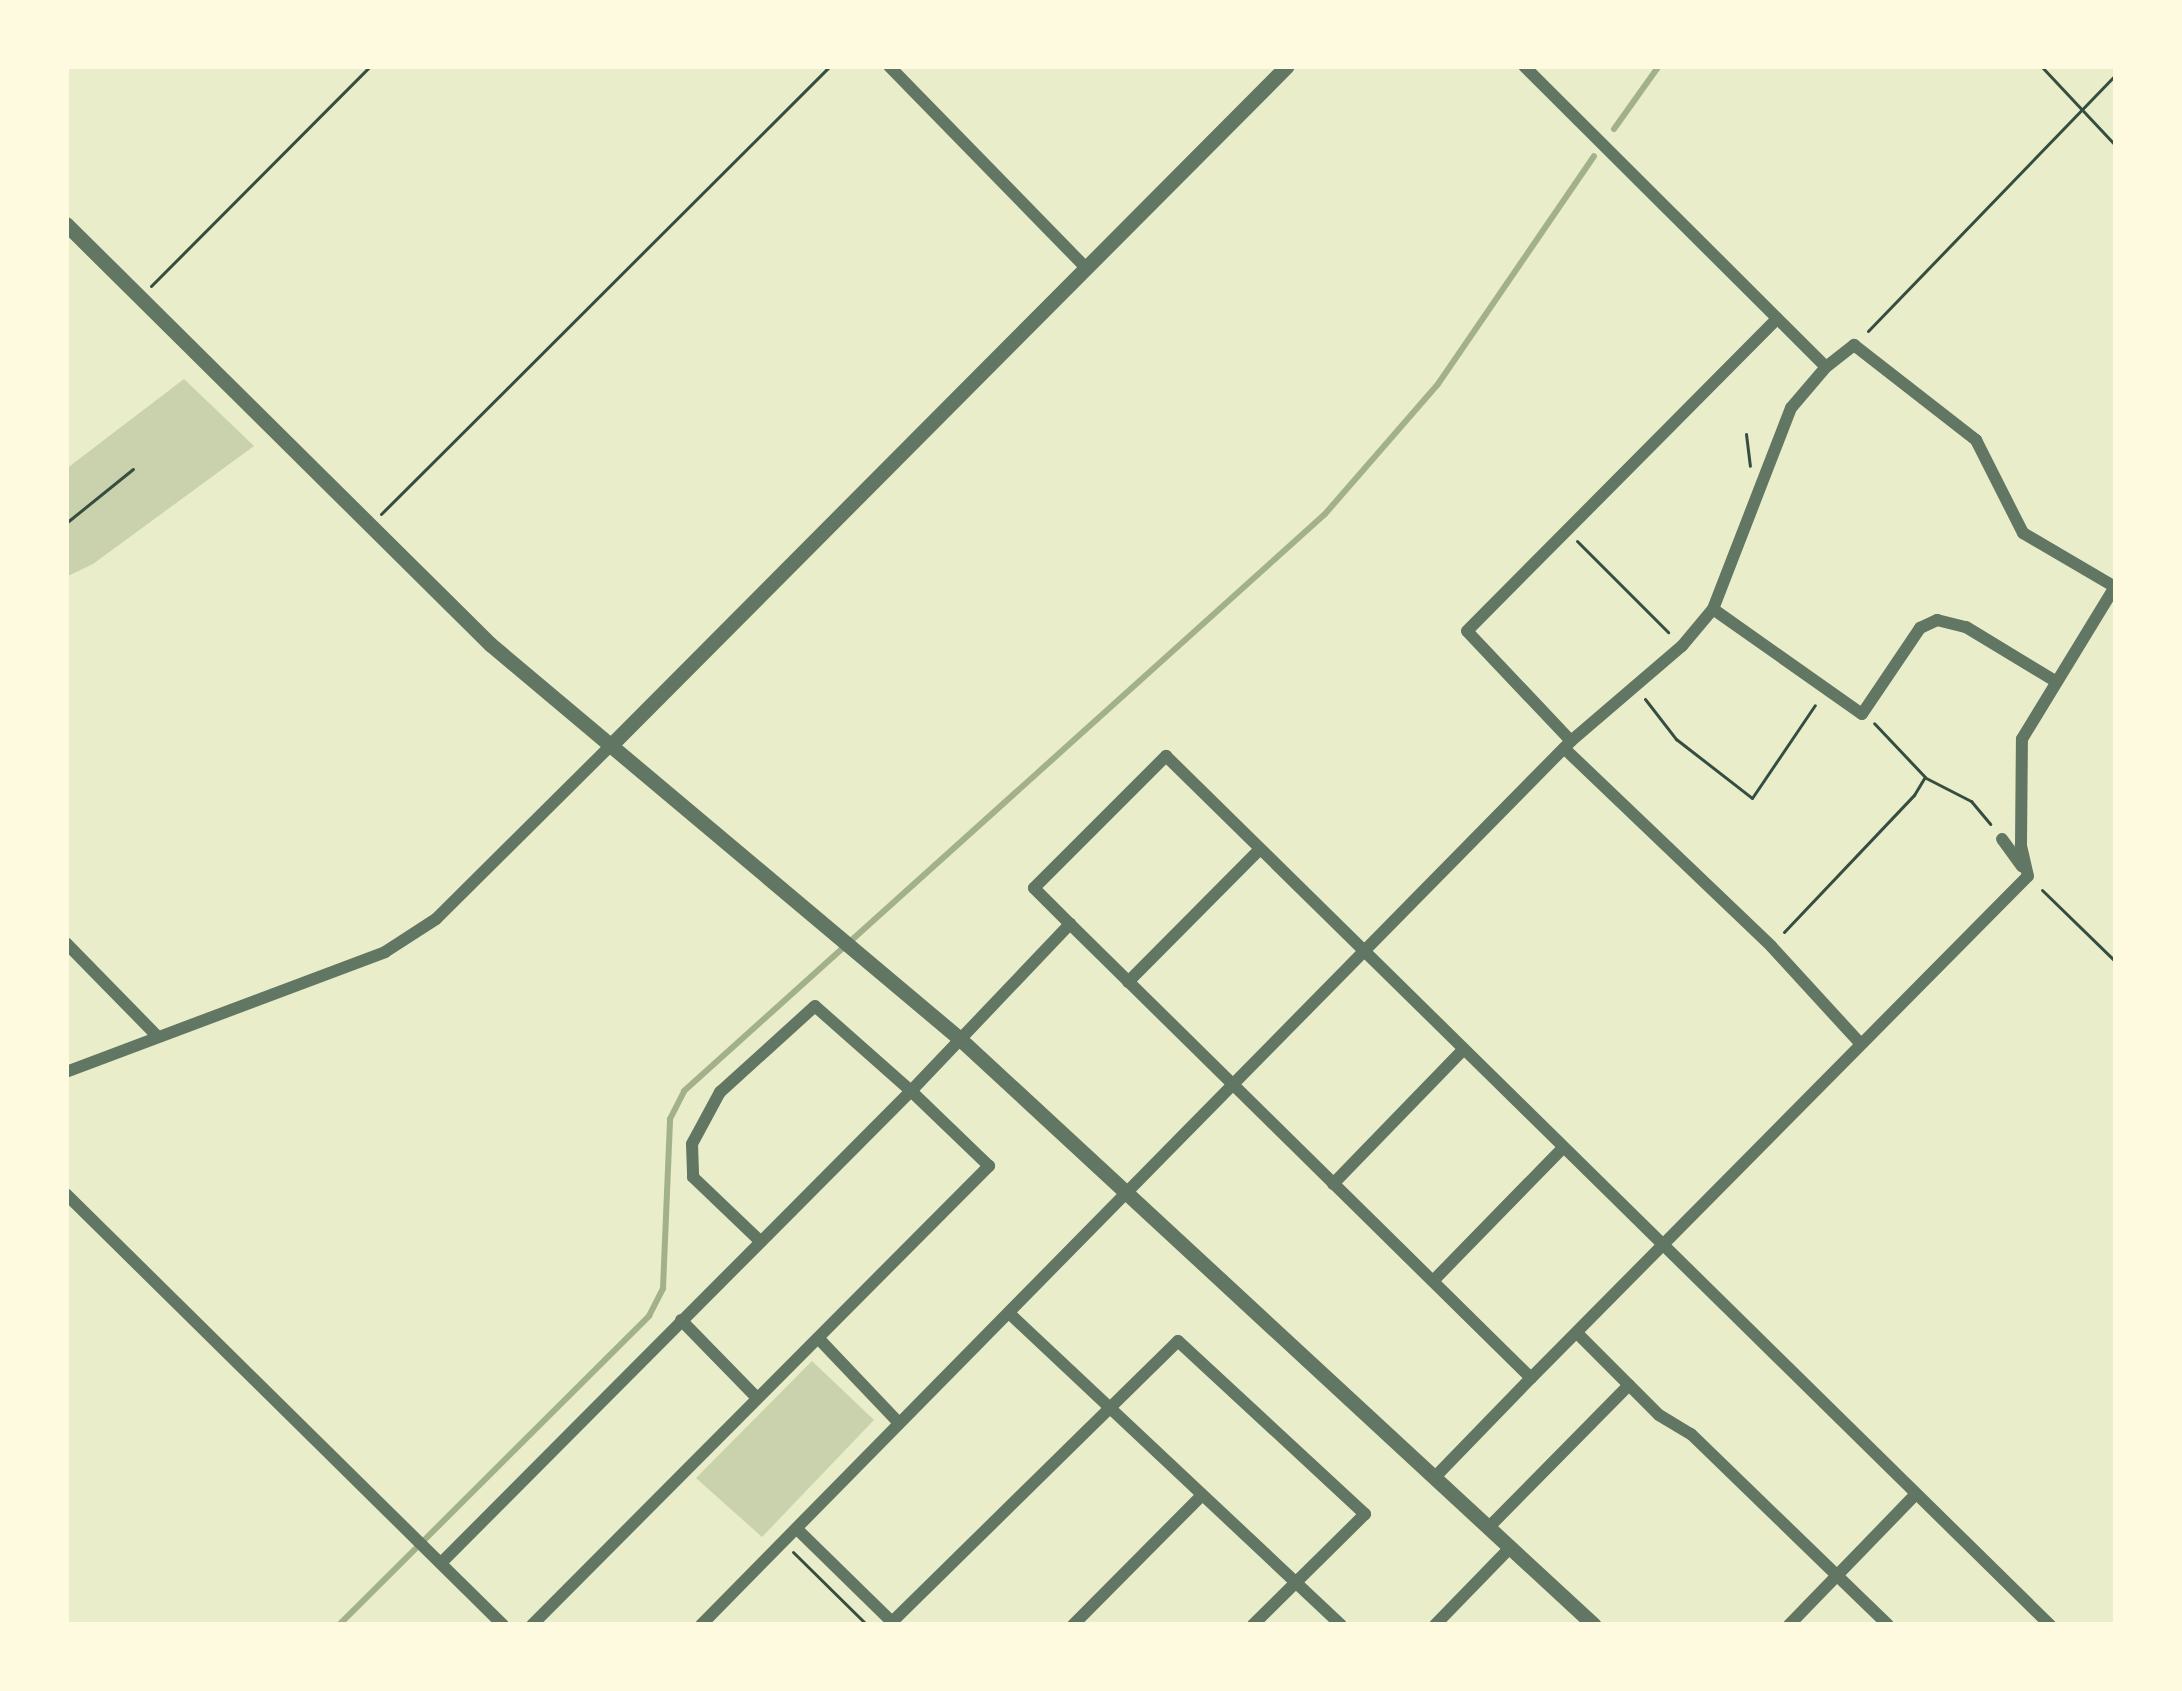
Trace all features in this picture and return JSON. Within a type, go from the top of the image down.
[{"type":"street","points":[[889,66],[1084,266]]},
{"type":"street","points":[[66,1072],[386,952],[436,919],[1287,66]]},
{"type":"street","points":[[1524,66],[1826,367]]},
{"type":"street","points":[[66,224],[490,644],[960,1039],[1594,1625]]},
{"type":"street","points":[[1777,319],[1467,631],[1568,745],[1771,946],[1860,1042]]},
{"type":"street","points":[[700,1625],[1568,745],[1682,646],[1712,609],[1791,408],[1826,367],[1854,345],[1976,440],[2023,533],[2115,586],[2022,739],[2021,845],[2028,876]]},
{"type":"street","points":[[1712,609],[1862,714],[1920,628],[1937,620],[1966,627],[2055,681]]},
{"type":"street","points":[[1531,1378],[1034,888],[1166,756],[2050,1625]]},
{"type":"street","points":[[2002,839],[2028,876]]},
{"type":"street","points":[[1128,982],[1258,851]]},
{"type":"street","points":[[1435,1477],[2028,876]]},
{"type":"street","points":[[437,1559],[911,1090],[1070,924]]},
{"type":"street","points":[[66,943],[157,1036]]},
{"type":"street","points":[[532,1625],[989,1166],[815,1006],[721,1092],[692,1144],[693,1177],[759,1240]]},
{"type":"street","points":[[1333,1184],[1463,1050]]},
{"type":"street","points":[[1433,1281],[1562,1149]]},
{"type":"street","points":[[66,1194],[503,1625]]},
{"type":"street","points":[[1010,1315],[1341,1625]]},
{"type":"street","points":[[681,1320],[757,1398]]},
{"type":"street","points":[[1578,1334],[1659,1415],[1691,1434],[1888,1625]]},
{"type":"street","points":[[820,1340],[898,1422]]},
{"type":"street","points":[[796,1529],[892,1622],[1178,1341],[1364,1514],[1253,1625]]},
{"type":"street","points":[[1489,1527],[1629,1385]]},
{"type":"street","points":[[1073,1625],[1202,1495]]},
{"type":"street","points":[[1789,1625],[1915,1495]]},
{"type":"street","points":[[1435,1625],[1510,1548]]},
{"type":"path","points":[[141,296],[370,66]]},
{"type":"path","points":[[370,525],[830,66]]},
{"type":"path","points":[[2041,66],[2116,146]]},
{"type":"path","points":[[1854,345],[2116,74]]},
{"type":"path","points":[[1746,434],[1751,481],[1759,489]]},
{"type":"path","points":[[66,523],[133,470]]},
{"type":"path","points":[[1567,531],[1682,646]]},
{"type":"path","points":[[1634,685],[1676,739],[1752,798],[1790,745],[1804,714],[1831,692]]},
{"type":"path","points":[[1862,714],[1892,737],[1925,777],[1971,801],[2002,839]]},
{"type":"path","points":[[1771,946],[1914,795],[1925,777]]},
{"type":"path","points":[[2028,876],[2116,962]]},
{"type":"path","points":[[783,1543],[867,1625]]},
{"type":"green space","points":[[184,379],[254,446],[93,564],[66,577],[66,469]]},
{"type":"green space","points":[[812,1361],[874,1420],[762,1537],[696,1478]]},
{"type":"waterway","points":[[1614,129],[1659,66]]},
{"type":"waterway","points":[[339,1625],[649,1316],[663,1288],[670,1119],[684,1091],[1325,514],[1438,384],[1594,156]]}]
